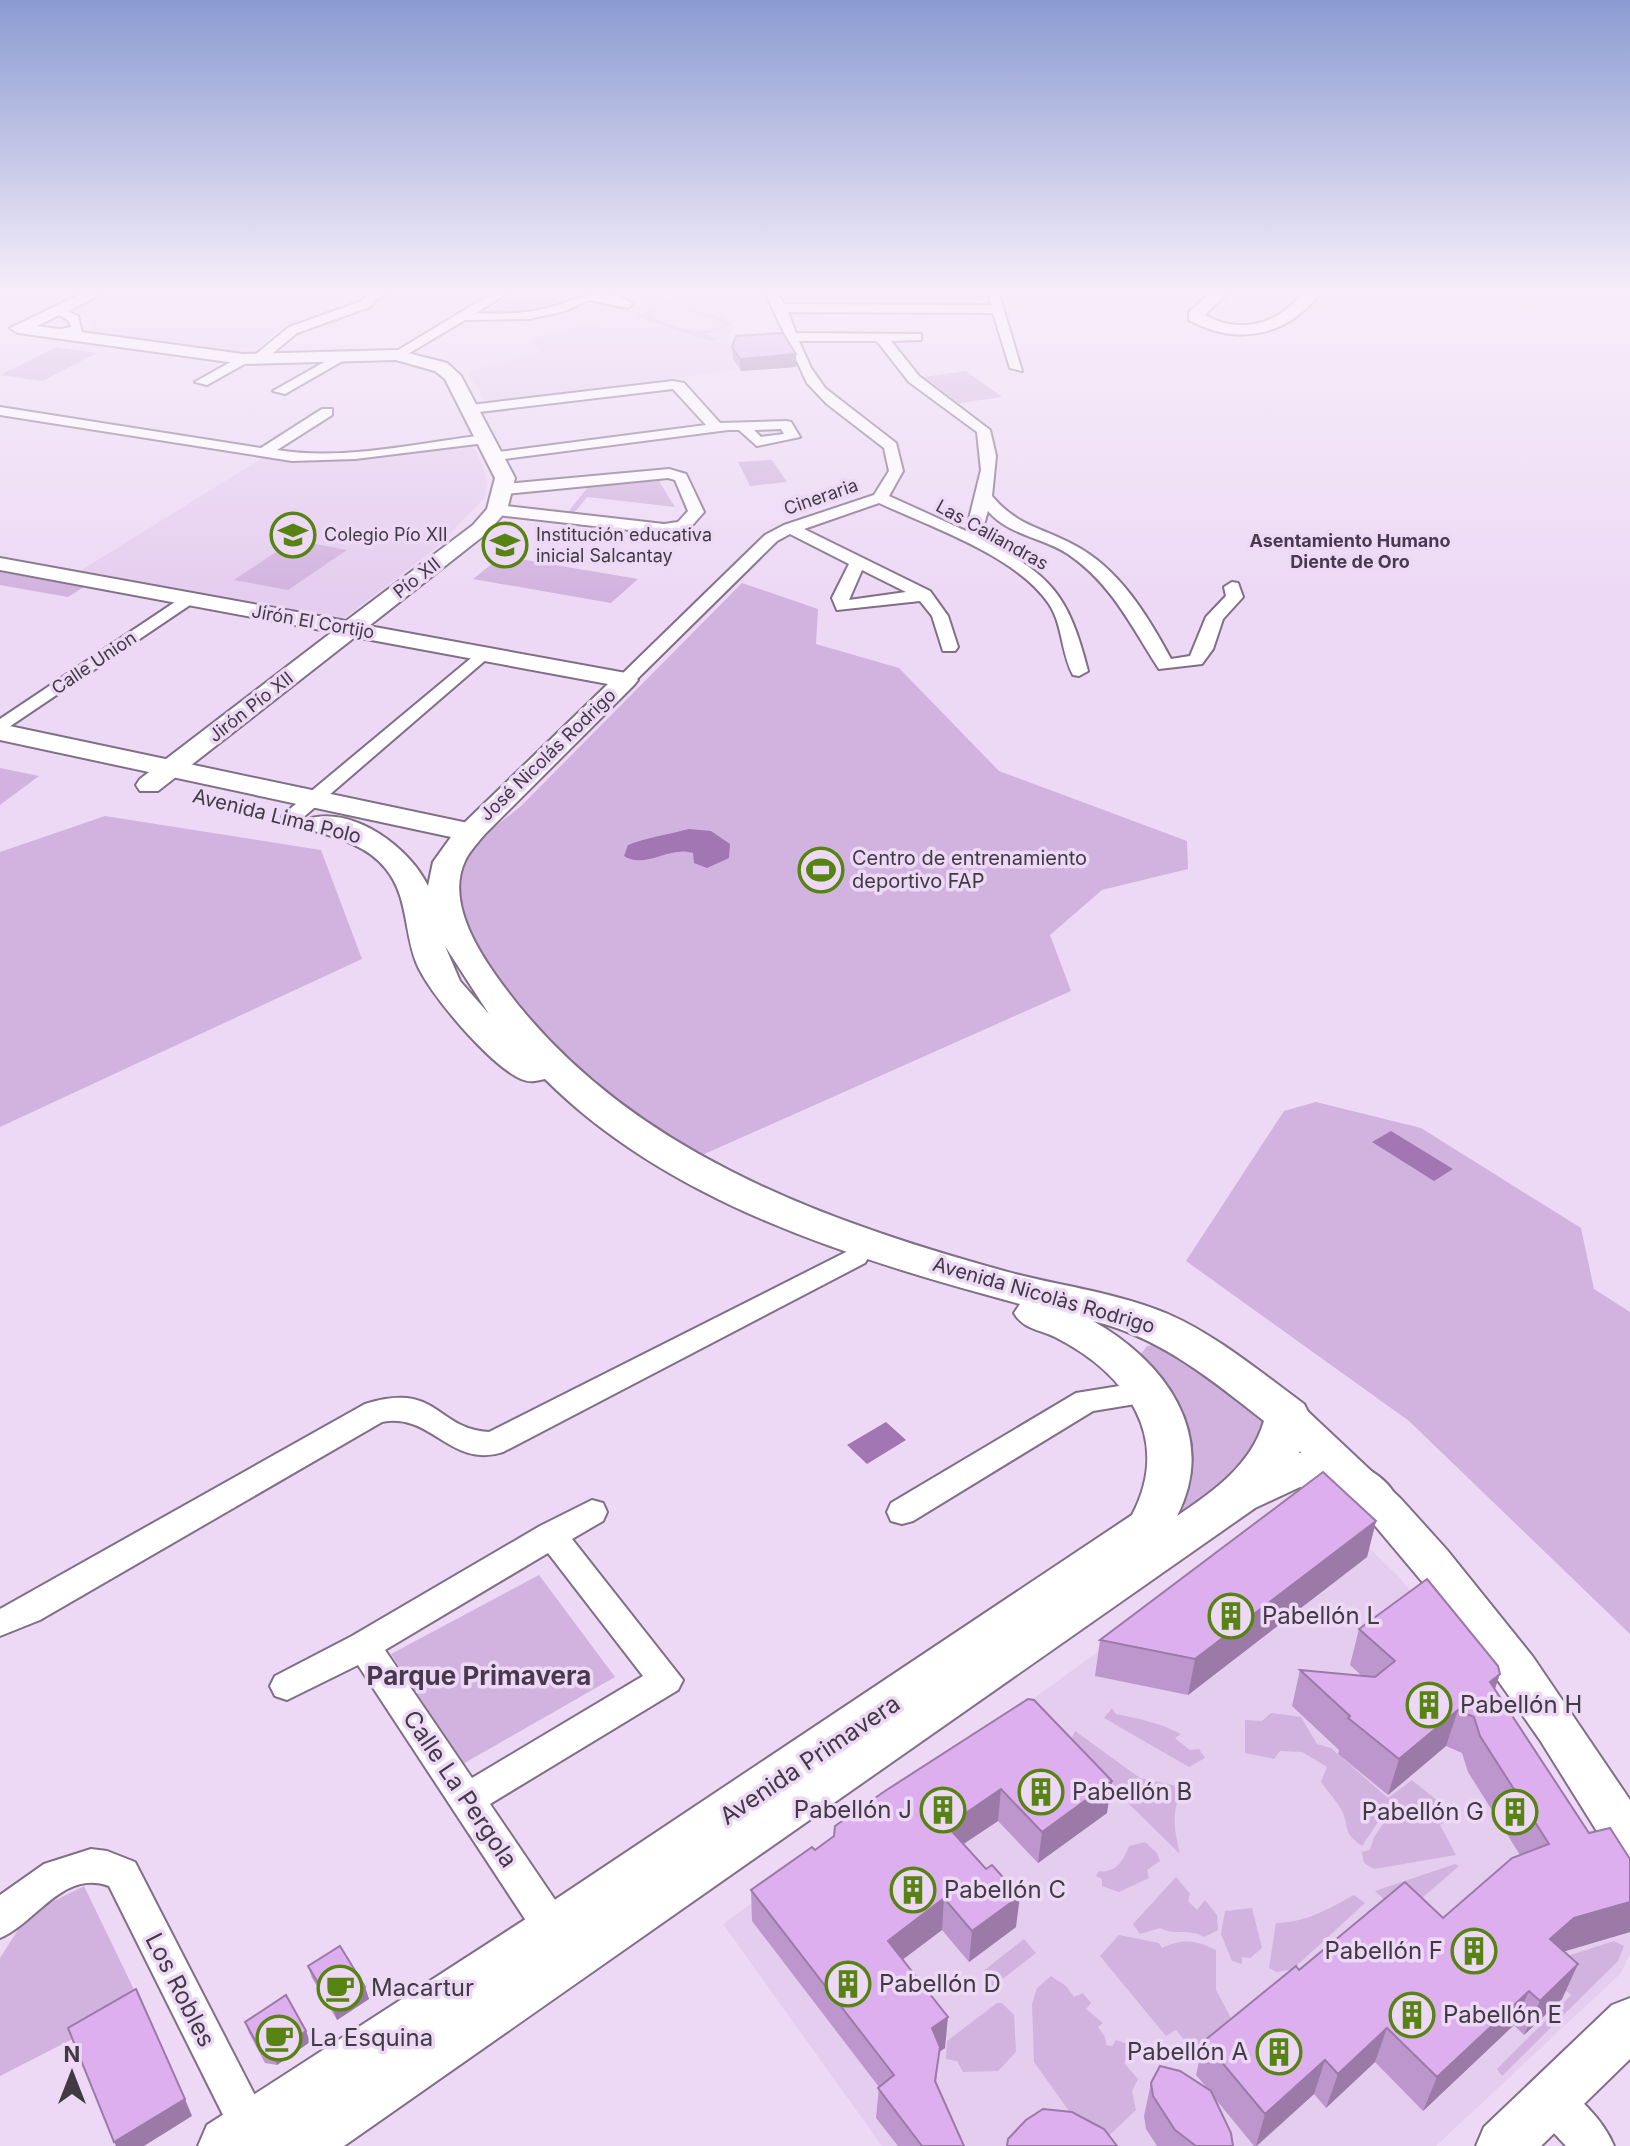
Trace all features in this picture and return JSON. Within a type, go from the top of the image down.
[{"type":"main road","name":"Avenida Lima Polo","points":[[0,730],[292,817],[362,833],[395,858],[417,892],[434,968],[489,1037]]},
{"type":"main road","name":"Avenida Lima Polo","points":[[0,751],[317,798],[471,832]]},
{"type":"main road","name":"Avenida Lima Polo","points":[[392,816],[424,838],[446,868]]},
{"type":"main road","points":[[446,868],[471,832]]},
{"type":"main road","name":"Avenida Nicolàs Rodrigo","points":[[446,868],[448,916],[473,966],[503,1012],[537,1054],[577,1089],[651,1144],[752,1197],[878,1247],[1008,1287],[1139,1319],[1192,1347],[1288,1416]]},
{"type":"main road","name":"Avenida Nicolàs Rodrigo","points":[[489,1037],[638,1151],[703,1191],[799,1238],[1035,1313],[1082,1331],[1139,1378]]},
{"type":"main road","points":[[1139,1378],[1129,1349],[1146,1337],[1166,1338],[1192,1347]]},
{"type":"main road","name":"Avenida Primavera","points":[[257,2141],[555,1932],[1148,1528],[1165,1501],[1170,1451],[1168,1434],[1139,1378]]},
{"type":"main road","name":"Avenida Primavera","points":[[257,2141],[1233,1502],[1277,1452],[1288,1416]]},
{"type":"main road","points":[[1233,1502],[1288,1472],[1302,1468],[1332,1472],[1371,1493]]},
{"type":"street","points":[[462,394],[503,471],[505,489],[669,473],[681,477],[696,512],[683,526],[664,529],[497,510]]},
{"type":"street","points":[[471,409],[596,394]]},
{"type":"street","points":[[682,394],[715,426],[713,428]]},
{"type":"street","name":"Cineraria","points":[[626,680],[771,538],[790,528],[880,498],[896,471],[891,446],[824,394]]},
{"type":"street","points":[[934,394],[983,430],[989,442],[983,495],[971,541]]},
{"type":"street","points":[[0,411],[263,453],[317,457],[491,448],[742,425]]},
{"type":"street","points":[[263,453],[327,412]]},
{"type":"street","name":"Pío XII","points":[[353,629],[480,529],[497,510],[505,489]]},
{"type":"street","points":[[983,495],[1003,519],[1072,550],[1112,582],[1149,634],[1160,662],[1165,665],[1196,660],[1204,649],[1215,617],[1235,597],[1232,587]]},
{"type":"street","name":"Las Caliandras","points":[[880,498],[971,541],[1043,585],[1065,619],[1079,671]]},
{"type":"street","points":[[790,528],[924,595],[940,616],[949,647]]},
{"type":"street","points":[[858,561],[840,598],[843,606],[924,595]]},
{"type":"street","name":"Jirón El Cortijo","points":[[0,564],[626,680]]},
{"type":"street","name":"Calle Union","points":[[0,730],[187,599]]},
{"type":"street","name":"Jirón Pío XII","points":[[161,777],[353,629]]},
{"type":"street","points":[[292,817],[482,654]]},
{"type":"street","name":"José Nicolás Rodrigo","points":[[471,832],[626,680]]},
{"type":"street","points":[[0,1623],[29,1611],[375,1412],[392,1407],[426,1411],[456,1440],[472,1445],[493,1444],[856,1256]]},
{"type":"street","points":[[902,1512],[1086,1401],[1139,1378]]},
{"type":"street","name":"Avenida Nicolàs Rodrigo","points":[[1288,1416],[1346,1465],[1493,1637],[1589,1774],[1630,1842]]},
{"type":"street","points":[[287,1686],[364,1646],[592,1512]]},
{"type":"street","points":[[467,1799],[666,1680],[551,1535]]},
{"type":"street","name":"Calle La Pergola","points":[[364,1646],[555,1932]]},
{"type":"street","name":"Los Robles","points":[[0,1920],[62,1875],[95,1866],[110,1866],[122,1874],[257,2141]]},
{"type":"street","points":[[1503,2146],[1630,2023]]},
{"type":"street","points":[[1551,2101],[1594,2146]]},
{"type":"shaded area","points":[[481,394],[548,394],[486,402]]},
{"type":"shaded area","points":[[947,394],[998,394],[1002,397],[959,403]]},
{"type":"shaded area","name":"Colegio Pío XII","points":[[469,445],[474,447],[483,466],[487,483],[484,498],[436,548],[343,619],[80,571],[262,458],[342,461]]},
{"type":"shaded area","points":[[772,460],[787,482],[750,486],[738,462]]},
{"type":"shaded area","points":[[659,481],[675,507],[587,497],[574,513],[568,512],[588,487]]},
{"type":"shaded area","points":[[294,540],[347,550],[288,590],[234,580]]},
{"type":"shaded area","points":[[502,556],[638,579],[611,603],[473,579]]},
{"type":"shaded area","points":[[0,572],[84,587],[68,597],[0,585]]},
{"type":"shaded area","name":"Centro de entrenamiento deportivo FAP","points":[[742,583],[818,609],[816,644],[899,668],[999,771],[1187,841],[1188,869],[1102,890],[1050,935],[1071,991],[700,1156],[632,1115],[565,1056],[521,1010],[491,967],[464,939],[454,915],[457,871],[481,838],[521,806]]},
{"type":"shaded area","points":[[0,768],[39,776],[0,805]]},
{"type":"shaded area","points":[[105,816],[321,850],[362,959],[0,1127],[0,852]]},
{"type":"shaded area","points":[[689,829],[711,831],[730,844],[729,858],[707,868],[694,863],[693,853],[684,851],[640,860],[624,856],[628,845]]},
{"type":"shaded area","points":[[1316,1102],[1421,1128],[1581,1228],[1594,1289],[1630,1312],[1630,1634],[1409,1421],[1186,1261],[1284,1111]]},
{"type":"shaded area","points":[[1391,1131],[1453,1169],[1434,1181],[1372,1142]]},
{"type":"shaded area","points":[[1161,1344],[1267,1416],[1271,1442],[1166,1524],[1140,1355],[1147,1346]]},
{"type":"shaded area","points":[[886,1422],[906,1440],[867,1464],[847,1445]]},
{"type":"shaded area","points":[[1308,1499],[1354,1533],[1399,1577],[1458,1647],[1630,1900],[1630,1954],[1621,1973],[1436,2146],[882,2146],[723,1924]]},
{"type":"shaded area","points":[[539,1575],[615,1677],[463,1764],[391,1654]]},
{"type":"shaded area","points":[[1112,1708],[1116,1714],[1141,1719],[1181,1734],[1175,1738],[1190,1750],[1199,1749],[1205,1758],[1189,1767],[1104,1718]]},
{"type":"shaded area","points":[[1271,1713],[1301,1717],[1317,1744],[1331,1748],[1388,1798],[1412,1780],[1454,1814],[1440,1825],[1456,1855],[1374,1869],[1364,1863],[1362,1852],[1370,1850],[1374,1837],[1395,1807],[1389,1806],[1362,1846],[1355,1841],[1348,1832],[1341,1809],[1321,1782],[1327,1767],[1302,1752],[1280,1751],[1274,1759],[1245,1753],[1245,1720],[1262,1721]]},
{"type":"shaded area","points":[[1075,1731],[1140,1778],[1177,1786],[1180,1795],[1175,1824],[1180,1854],[1069,1745]]},
{"type":"shaded area","points":[[1145,1842],[1157,1853],[1160,1861],[1147,1870],[1149,1878],[1119,1892],[1102,1886],[1102,1879],[1096,1876],[1099,1871],[1115,1868],[1129,1846]]},
{"type":"shaded area","points":[[1455,1864],[1459,1866],[1415,1904],[1387,1902],[1375,1891]]},
{"type":"shaded area","points":[[1176,1877],[1190,1894],[1188,1901],[1197,1910],[1205,1900],[1217,1915],[1218,1930],[1204,1937],[1160,1928],[1140,1934],[1133,1924]]},
{"type":"shaded area","points":[[84,1886],[141,2004],[0,2076],[0,1958],[28,1914]]},
{"type":"shaded area","points":[[1354,1895],[1365,1903],[1293,1969],[1277,1972],[1269,1968],[1276,1923],[1306,1918]]},
{"type":"shaded area","points":[[1252,1908],[1262,1948],[1250,1958],[1242,1957],[1242,1964],[1232,1961],[1221,1934],[1225,1911]]},
{"type":"shaded area","points":[[1119,1935],[1159,1943],[1162,1948],[1189,1942],[1216,1950],[1216,1990],[1231,2018],[1193,2050],[1176,2030],[1166,2036],[1100,1956]]},
{"type":"shaded area","points":[[1024,1939],[1036,1953],[991,1988],[982,1972]]},
{"type":"shaded area","points":[[1614,1941],[1624,1946],[1618,1961],[1502,2076],[1497,2069],[1571,1995],[1542,1969],[1552,1961]]},
{"type":"shaded area","points":[[1051,1976],[1066,1986],[1074,1997],[1083,1993],[1091,2003],[1086,2009],[1103,2023],[1098,2027],[1106,2045],[1112,2046],[1116,2040],[1130,2045],[1124,2063],[1138,2079],[1132,2091],[1136,2110],[1098,2146],[1094,2146],[1034,2062],[1032,2004],[1037,1988]]},
{"type":"shaded area","points":[[997,2003],[1002,2003],[1014,2015],[1016,2052],[998,2071],[963,2072],[957,2061],[946,2059],[947,2041]]},
{"type":"building","points":[[1323,1472],[1376,1521],[1195,1659],[1100,1640]]},
{"type":"building","points":[[1427,1579],[1498,1666],[1500,1674],[1490,1682],[1589,1833],[1610,1828],[1630,1859],[1630,1902],[1574,1918],[1550,1939],[1578,1964],[1540,2001],[1529,1991],[1437,2077],[1387,2028],[1338,2074],[1325,2060],[1265,2114],[1204,2041],[1296,1966],[1299,1970],[1405,1882],[1443,1918],[1512,1858],[1549,1844],[1480,1736],[1474,1717],[1458,1710],[1399,1759],[1348,1718],[1350,1716],[1300,1670],[1375,1677],[1395,1661],[1359,1629]]},
{"type":"building","points":[[1028,1699],[1034,1700],[1112,1781],[1042,1832],[1001,1789],[947,1826],[986,1869],[992,1865],[1020,1896],[972,1931],[944,1898],[888,1941],[948,2017],[932,2028],[940,2047],[935,2081],[964,2146],[922,2146],[878,2088],[894,2075],[751,1890],[812,1847],[815,1850],[834,1836],[835,1826],[885,1791]]},
{"type":"building","name":"Macartur","points":[[340,1946],[365,1987],[333,2008],[308,1966]]},
{"type":"building","points":[[136,1989],[185,2099],[114,2142],[68,2028]]},
{"type":"building","name":"La Esquina","points":[[286,1995],[306,2031],[273,2053],[261,2051],[245,2022]]},
{"type":"building","points":[[1160,2066],[1180,2071],[1211,2091],[1231,2133],[1233,2146],[1196,2146],[1175,2130],[1153,2096],[1151,2083]]},
{"type":"building","points":[[1043,2109],[1072,2112],[1104,2129],[1117,2146],[1007,2146],[1008,2139],[1026,2120]]},
{"type":"place","name":"Colegio Pío XII","points":[[293,535]]},
{"type":"place","name":"Institución educativa inicial Salcantay","points":[[505,545]]},
{"type":"place","name":"Centro de entrenamiento deportivo FAP","points":[[821,870]]},
{"type":"place","name":"Pabellón L","points":[[1231,1616]]},
{"type":"place","name":"Pabellón H","points":[[1429,1705]]},
{"type":"place","name":"Pabellón B","points":[[1041,1792]]},
{"type":"place","name":"Pabellón J","points":[[943,1810]]},
{"type":"place","name":"Pabellón G","points":[[1515,1812]]},
{"type":"place","name":"Pabellón C","points":[[913,1890]]},
{"type":"place","name":"Pabellón F","points":[[1474,1951]]},
{"type":"place","name":"Pabellón D","points":[[848,1984]]},
{"type":"place","name":"Macartur","points":[[340,1988]]},
{"type":"place","name":"Pabellón E","points":[[1412,2015]]},
{"type":"place","name":"La Esquina","points":[[279,2038]]},
{"type":"place","name":"Pabellón A","points":[[1279,2052]]},
{"type":"district","name":"Asentamiento Humano Diente de Oro","points":[[1350,551]]},
{"type":"district","name":"Parque Primavera","points":[[479,1676]]}]
